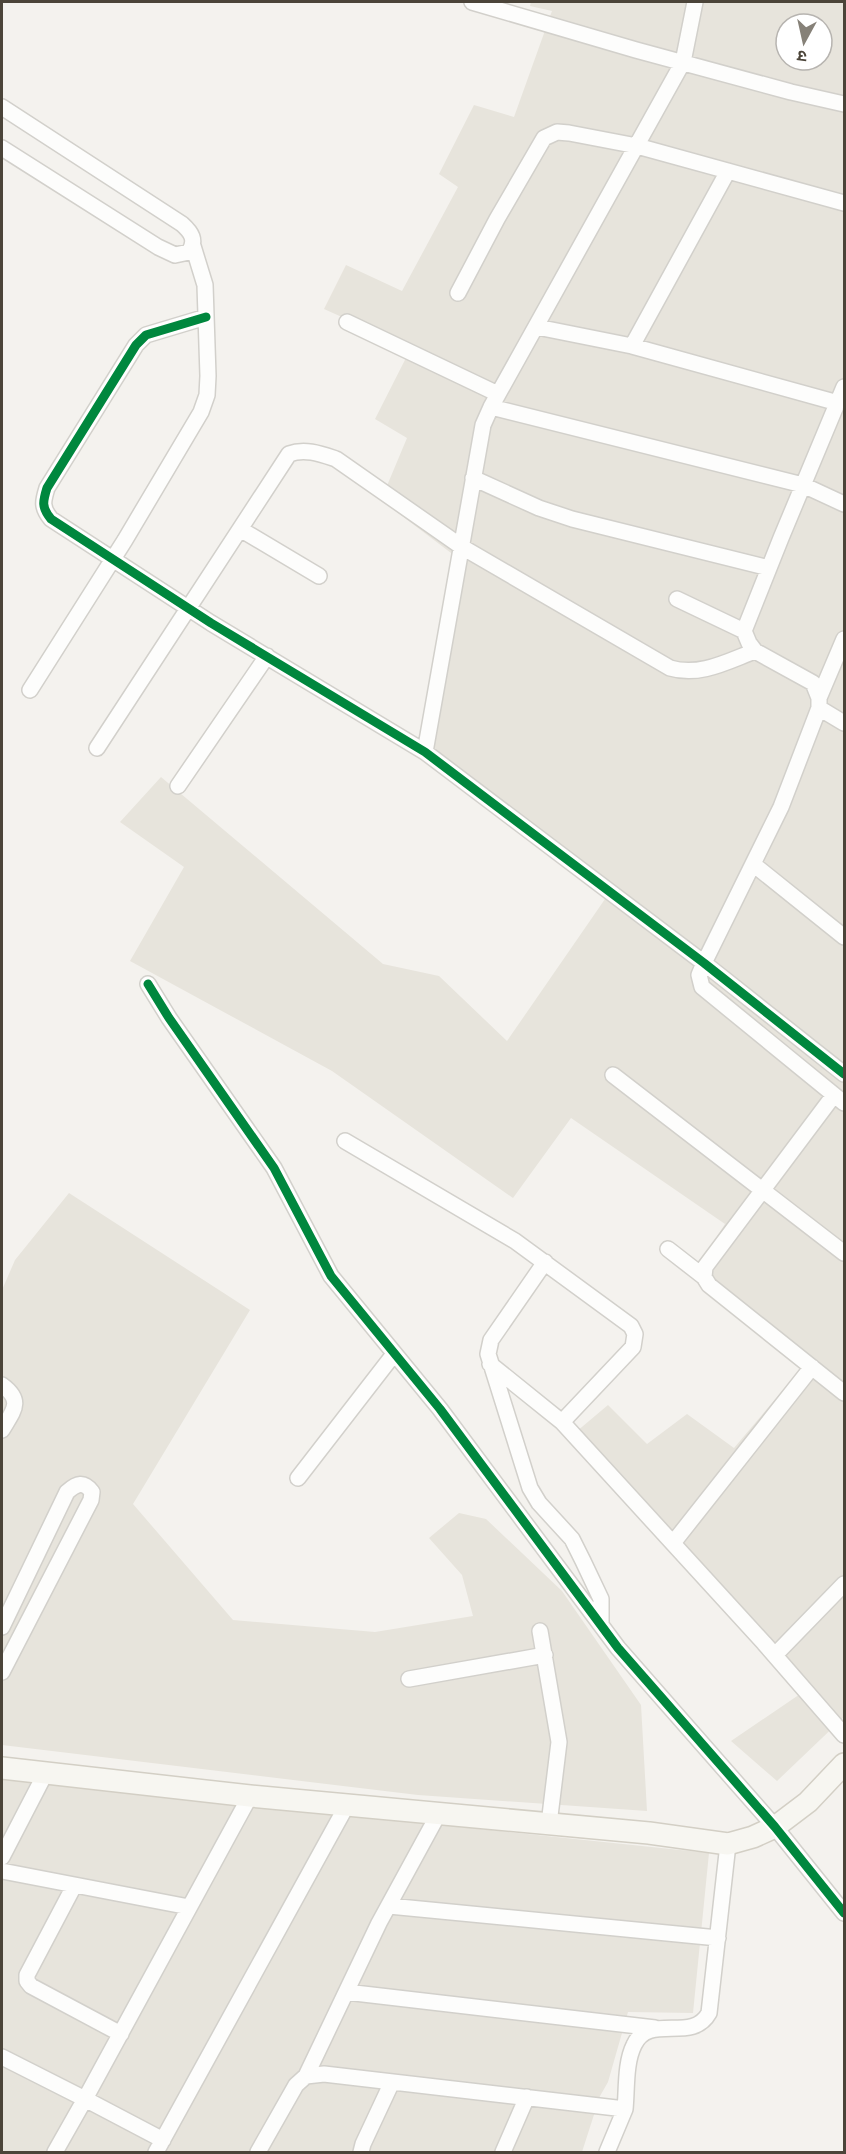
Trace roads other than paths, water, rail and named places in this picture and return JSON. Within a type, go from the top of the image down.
[{"type":"street","points":[[472,2],[791,92],[844,104]]},
{"type":"street","points":[[425,753],[483,425],[494,401],[683,62],[695,2]]},
{"type":"street","points":[[2,107],[182,224],[192,236],[205,285],[207,395],[201,412],[113,559],[30,690]]},
{"type":"street","points":[[458,293],[544,138],[557,132],[637,146],[844,203]]},
{"type":"street","points":[[2,148],[158,247],[175,255],[189,252],[193,246]]},
{"type":"street","points":[[632,346],[728,171]]},
{"type":"street","points":[[206,317],[146,334],[46,488],[43,500],[44,511],[51,519],[189,608],[425,753],[704,963],[844,1074]]},
{"type":"street","points":[[346,322],[494,401],[803,485],[844,504]]},
{"type":"street","points":[[537,327],[632,346],[838,403]]},
{"type":"street","points":[[844,387],[744,631],[748,644],[756,651],[813,683],[819,703],[844,723]]},
{"type":"street","points":[[97,748],[290,454],[298,451],[336,459],[462,547],[670,668],[681,671],[707,669],[756,651]]},
{"type":"street","points":[[473,478],[539,508],[572,519],[769,568]]},
{"type":"street","points":[[240,530],[319,576]]},
{"type":"street","points":[[677,599],[744,631]]},
{"type":"street","points":[[704,1277],[705,1267],[762,1190],[839,1099],[702,987],[699,975],[781,807],[844,639]]},
{"type":"street","points":[[178,786],[267,656]]},
{"type":"street","points":[[753,864],[844,937]]},
{"type":"street","points":[[148,984],[169,1018],[274,1168],[331,1276],[440,1409],[618,1648],[775,1827],[844,1913]]},
{"type":"street","points":[[613,1075],[844,1253]]},
{"type":"street","points":[[345,1141],[515,1241],[631,1326],[635,1334],[633,1347],[562,1422]]},
{"type":"street","points":[[668,1249],[844,1392]]},
{"type":"street","points":[[544,1262],[491,1340],[488,1354],[530,1488],[539,1503],[572,1539],[601,1599],[601,1624]]},
{"type":"street","points":[[298,1478],[394,1354]]},
{"type":"street","points":[[490,1364],[562,1422],[775,1655],[844,1735]]},
{"type":"street","points":[[673,1543],[812,1367]]},
{"type":"street","points":[[2,1385],[15,1399],[15,1407],[2,1430]]},
{"type":"street","points":[[2,1627],[67,1492],[75,1485],[88,1486],[92,1492],[91,1500],[2,1672]]},
{"type":"street","points":[[775,1655],[844,1584]]},
{"type":"street","points":[[540,1631],[559,1742],[549,1824]]},
{"type":"street","points":[[409,1679],[545,1655]]},
{"type":"street","points":[[2,1768],[250,1796],[649,1833],[728,1844],[753,1837],[775,1827],[808,1802],[844,1764]]},
{"type":"street","points":[[2,1857],[45,1774]]},
{"type":"street","points":[[55,2152],[250,1796]]},
{"type":"street","points":[[2,2056],[85,2099],[160,2146],[347,1805]]},
{"type":"street","points":[[258,2152],[296,2085],[306,2076],[389,1906],[439,1814]]},
{"type":"street","points":[[346,1992],[655,2028],[692,2028],[704,2023],[709,2013],[728,1844]]},
{"type":"street","points":[[2,1871],[189,1907]]},
{"type":"street","points":[[74,1886],[27,1975],[27,1981],[31,1986],[121,2034]]},
{"type":"street","points":[[389,1906],[717,1938]]},
{"type":"street","points":[[607,2152],[624,2109],[629,2062],[634,2044],[642,2034],[655,2028]]},
{"type":"street","points":[[306,2076],[324,2074],[624,2109]]},
{"type":"street","points":[[361,2152],[392,2082]]},
{"type":"street","points":[[503,2152],[527,2097]]}]
